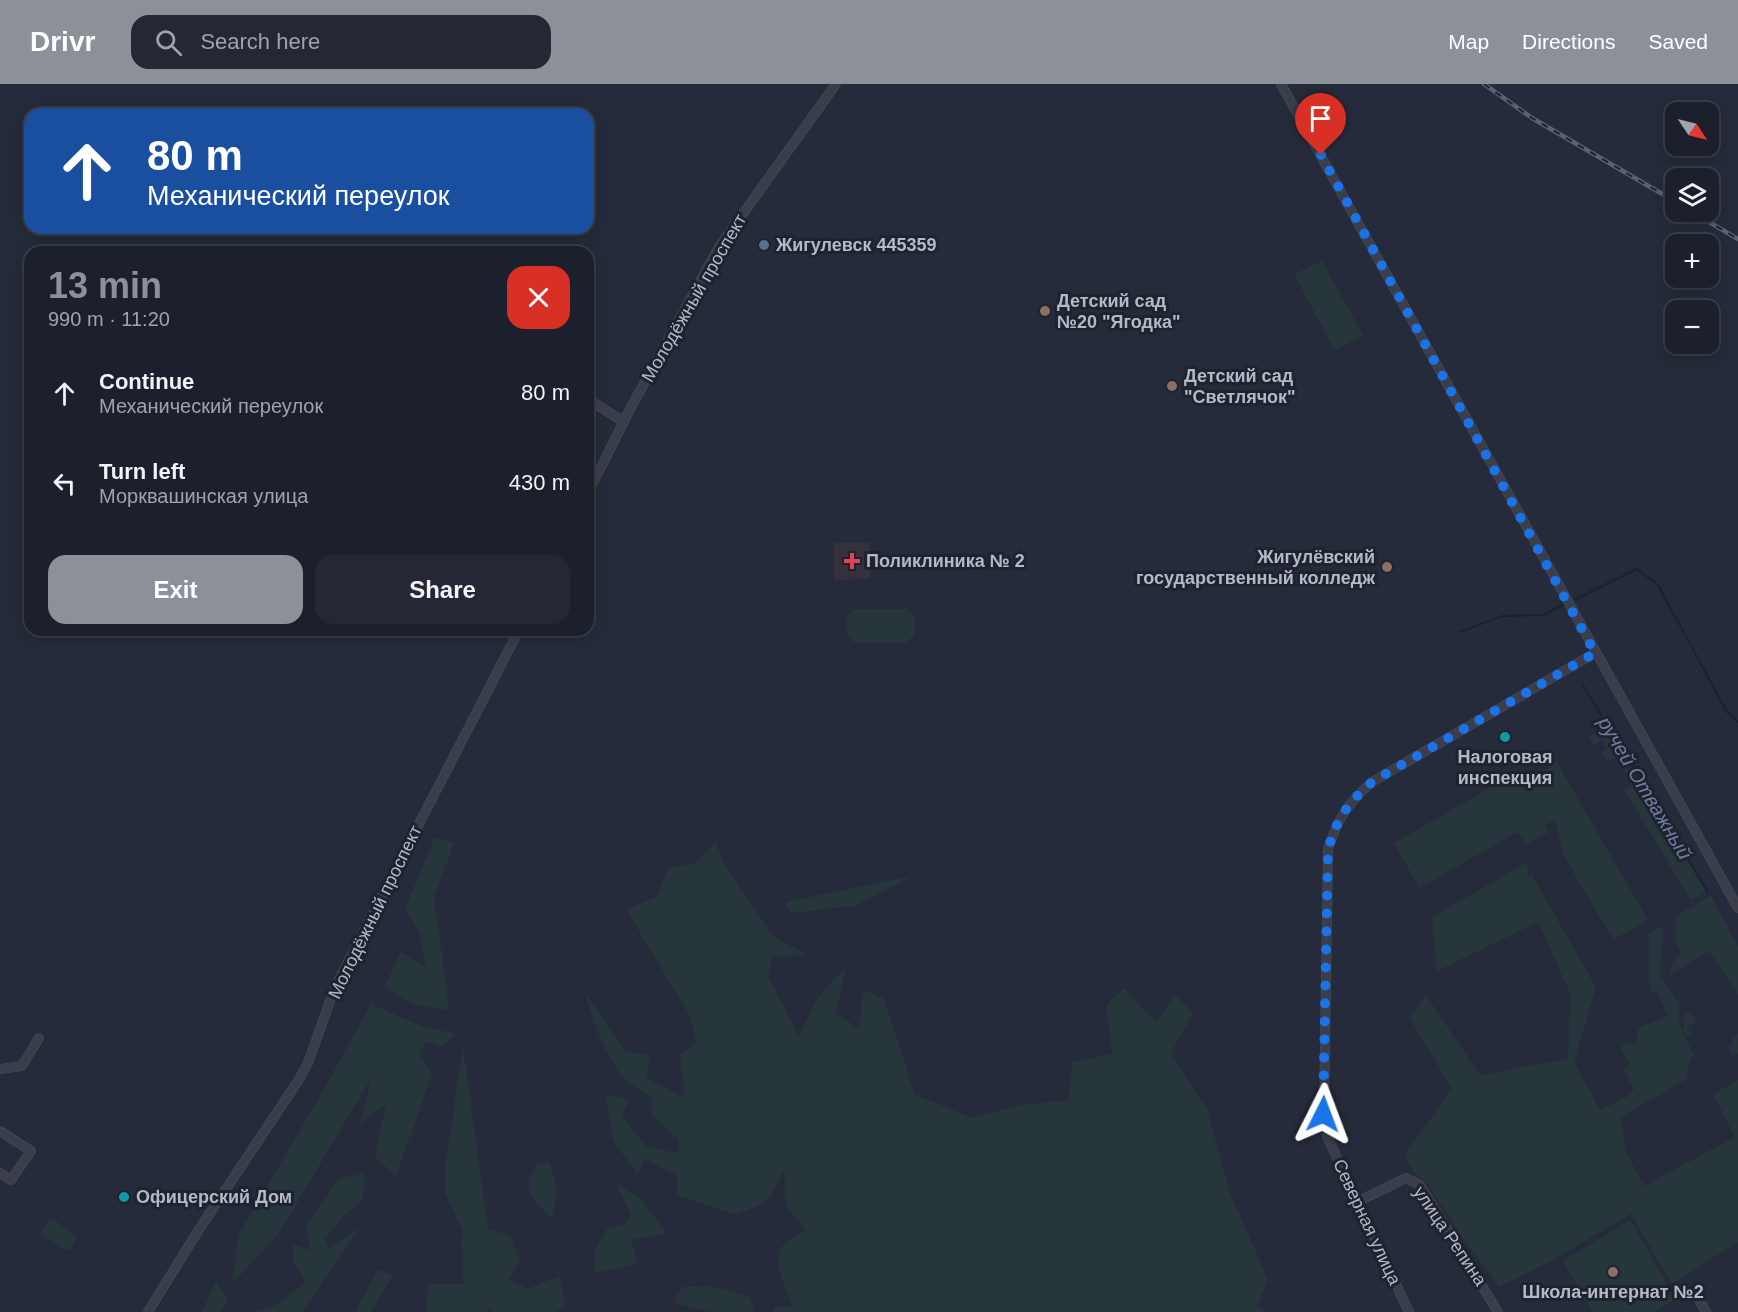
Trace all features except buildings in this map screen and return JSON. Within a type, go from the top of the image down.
[{"type":"street","name":"Молодёжный проспект","points":[[594,481],[729,230],[836,84]]},
{"type":"street","points":[[1281,84],[1738,908]]},
{"type":"street","points":[[594,403],[624,422]]},
{"type":"street","name":"Молодёжный проспект","points":[[148,1312],[198,1231],[300,1078],[308,1063],[335,987],[516,636]]},
{"type":"street","name":"Северная улица","points":[[1409,1312],[1326,1134],[1323,1114],[1328,849],[1338,820],[1372,782],[1595,653]]},
{"type":"street","points":[[0,1069],[22,1065],[39,1038]]},
{"type":"street","points":[[0,1131],[30,1151],[11,1180],[0,1173]]},
{"type":"street","name":"улица Репина","points":[[1359,1201],[1406,1178],[1420,1185],[1498,1312]]},
{"type":"street","points":[[1697,1296],[1706,1312]]},
{"type":"shaded area","points":[[1322,261],[1363,335],[1335,351],[1294,274]]},
{"type":"shaded area","name":"Поликлиника № 2","points":[[870,542],[870,579],[834,580],[834,543]]},
{"type":"shaded area","points":[[854,609],[907,609],[914,615],[914,635],[907,642],[854,642],[847,636],[847,615]]},
{"type":"shaded area","points":[[1607,726],[1707,891],[1691,900],[1624,790],[1632,785],[1616,757],[1607,761],[1601,752],[1607,749],[1602,740],[1593,745],[1589,737]]},
{"type":"shaded area","points":[[1554,757],[1648,920],[1613,940],[1564,856],[1554,821],[1545,825],[1549,832],[1526,845],[1518,832],[1419,888],[1394,843],[1516,773],[1523,783],[1549,768],[1546,762]]},
{"type":"shaded area","points":[[435,837],[454,843],[434,897],[449,1010],[416,1005],[384,987],[401,952],[426,967],[419,932],[405,909]]},
{"type":"shaded area","points":[[716,843],[726,867],[775,938],[809,955],[772,956],[768,976],[799,1036],[816,1000],[846,966],[836,1013],[859,1029],[863,990],[884,999],[915,1095],[974,1118],[1019,1105],[1068,1100],[1073,1062],[1112,1054],[1106,1005],[1124,988],[1156,1023],[1175,994],[1193,1013],[1171,1053],[1208,1111],[1228,1188],[1268,1280],[1257,1306],[1267,1312],[774,1312],[773,1307],[792,1306],[780,1274],[778,1257],[780,1249],[787,1241],[805,1230],[786,1205],[784,1170],[771,1197],[760,1205],[736,1215],[677,1195],[678,1176],[645,1159],[638,1175],[613,1141],[605,1094],[629,1100],[622,1115],[646,1147],[678,1153],[679,1140],[651,1115],[652,1098],[621,1077],[601,1041],[584,991],[626,1052],[650,1055],[646,1078],[685,1098],[680,1055],[697,1042],[688,1013],[626,909],[656,897],[668,868],[695,863]]},
{"type":"shaded area","points":[[1526,863],[1529,878],[1532,875],[1596,987],[1574,1062],[1600,1110],[1627,1097],[1634,1089],[1623,1069],[1630,1065],[1621,1050],[1624,1042],[1635,1045],[1639,1028],[1668,1016],[1656,991],[1651,993],[1649,973],[1649,934],[1659,927],[1663,930],[1660,974],[1679,1004],[1679,1024],[1694,1055],[1691,1058],[1685,1080],[1620,1116],[1626,1152],[1644,1186],[1735,1137],[1713,1094],[1738,1080],[1738,1242],[1672,1284],[1631,1214],[1555,1259],[1499,1287],[1462,1237],[1425,1180],[1414,1174],[1405,1154],[1452,1089],[1409,1017],[1426,995],[1480,1075],[1567,1059],[1568,1061],[1571,995],[1538,922],[1437,971],[1432,917]]},
{"type":"shaded area","points":[[913,876],[855,906],[790,913],[785,902]]},
{"type":"shaded area","points":[[1711,896],[1738,946],[1738,994],[1709,951],[1668,976],[1675,957],[1682,954],[1676,944],[1675,916]]},
{"type":"shaded area","points":[[371,1004],[424,1027],[457,1034],[440,1047],[427,1041],[419,1052],[432,1074],[396,1176],[375,1157],[386,1103],[360,1125],[372,1077],[279,1233],[232,1284],[239,1234]]},
{"type":"shaded area","points":[[1689,1011],[1696,1022],[1687,1027],[1691,1034],[1687,1036],[1683,1030],[1685,1014]]},
{"type":"shaded area","points":[[1738,1032],[1738,1053],[1732,1056],[1728,1048]]},
{"type":"shaded area","points":[[463,1048],[488,1229],[511,1236],[519,1262],[508,1279],[528,1289],[560,1276],[565,1306],[556,1312],[491,1312],[490,1306],[486,1312],[426,1312],[428,1284],[463,1284],[462,1230],[445,1193],[446,1159]]},
{"type":"shaded area","points":[[550,1162],[557,1191],[552,1218],[534,1200],[529,1189],[529,1182],[536,1165]]},
{"type":"shaded area","points":[[365,1173],[363,1199],[343,1217],[325,1239],[328,1248],[361,1227],[302,1312],[253,1312],[276,1305],[306,1282],[294,1263],[292,1244],[311,1250],[306,1226],[338,1179]]},
{"type":"shaded area","points":[[616,1183],[642,1200],[667,1234],[630,1239],[638,1264],[595,1273],[595,1249],[607,1229],[624,1225],[631,1216]]},
{"type":"shaded area","points":[[49,1219],[53,1219],[77,1236],[70,1250],[66,1250],[41,1234]]},
{"type":"shaded area","name":"Школа-интернат №2","points":[[1630,1220],[1676,1299],[1654,1312],[1592,1312],[1563,1261]]},
{"type":"shaded area","points":[[378,1269],[393,1276],[371,1312],[355,1312]]},
{"type":"shaded area","points":[[216,1280],[228,1300],[221,1312],[202,1312]]},
{"type":"shaded area","points":[[711,1286],[750,1297],[754,1312],[711,1312],[673,1303],[682,1287]]},
{"type":"waterway","name":"ручей Отважный","points":[[1460,632],[1502,616],[1543,615],[1637,569],[1658,585],[1727,712],[1738,722]]},
{"type":"waterway","name":"ручей Отважный","points":[[1583,685],[1707,891]]},
{"type":"railway","points":[[1484,84],[1532,118],[1665,196]]},
{"type":"railway","points":[[1709,222],[1738,239]]},
{"type":"place","name":"Жигулевск 445359","points":[[764,245]]},
{"type":"place","name":"Детский сад №20 \"Ягодка\"","points":[[1045,311]]},
{"type":"place","name":"Детский сад \"Светлячок\"","points":[[1172,386]]},
{"type":"place","name":"Поликлиника № 2","points":[[852,561]]},
{"type":"place","name":"Жигулёвский государственный колледж","points":[[1387,567]]},
{"type":"place","name":"Налоговая инспекция","points":[[1505,737]]},
{"type":"place","name":"Офицерский Дом","points":[[124,1197]]},
{"type":"place","name":"Школа-интернат №2","points":[[1613,1272]]},
{"type":"route","points":[[1321,155],[1595,653],[1372,782],[1338,820],[1328,849],[1323,1114]]}]
